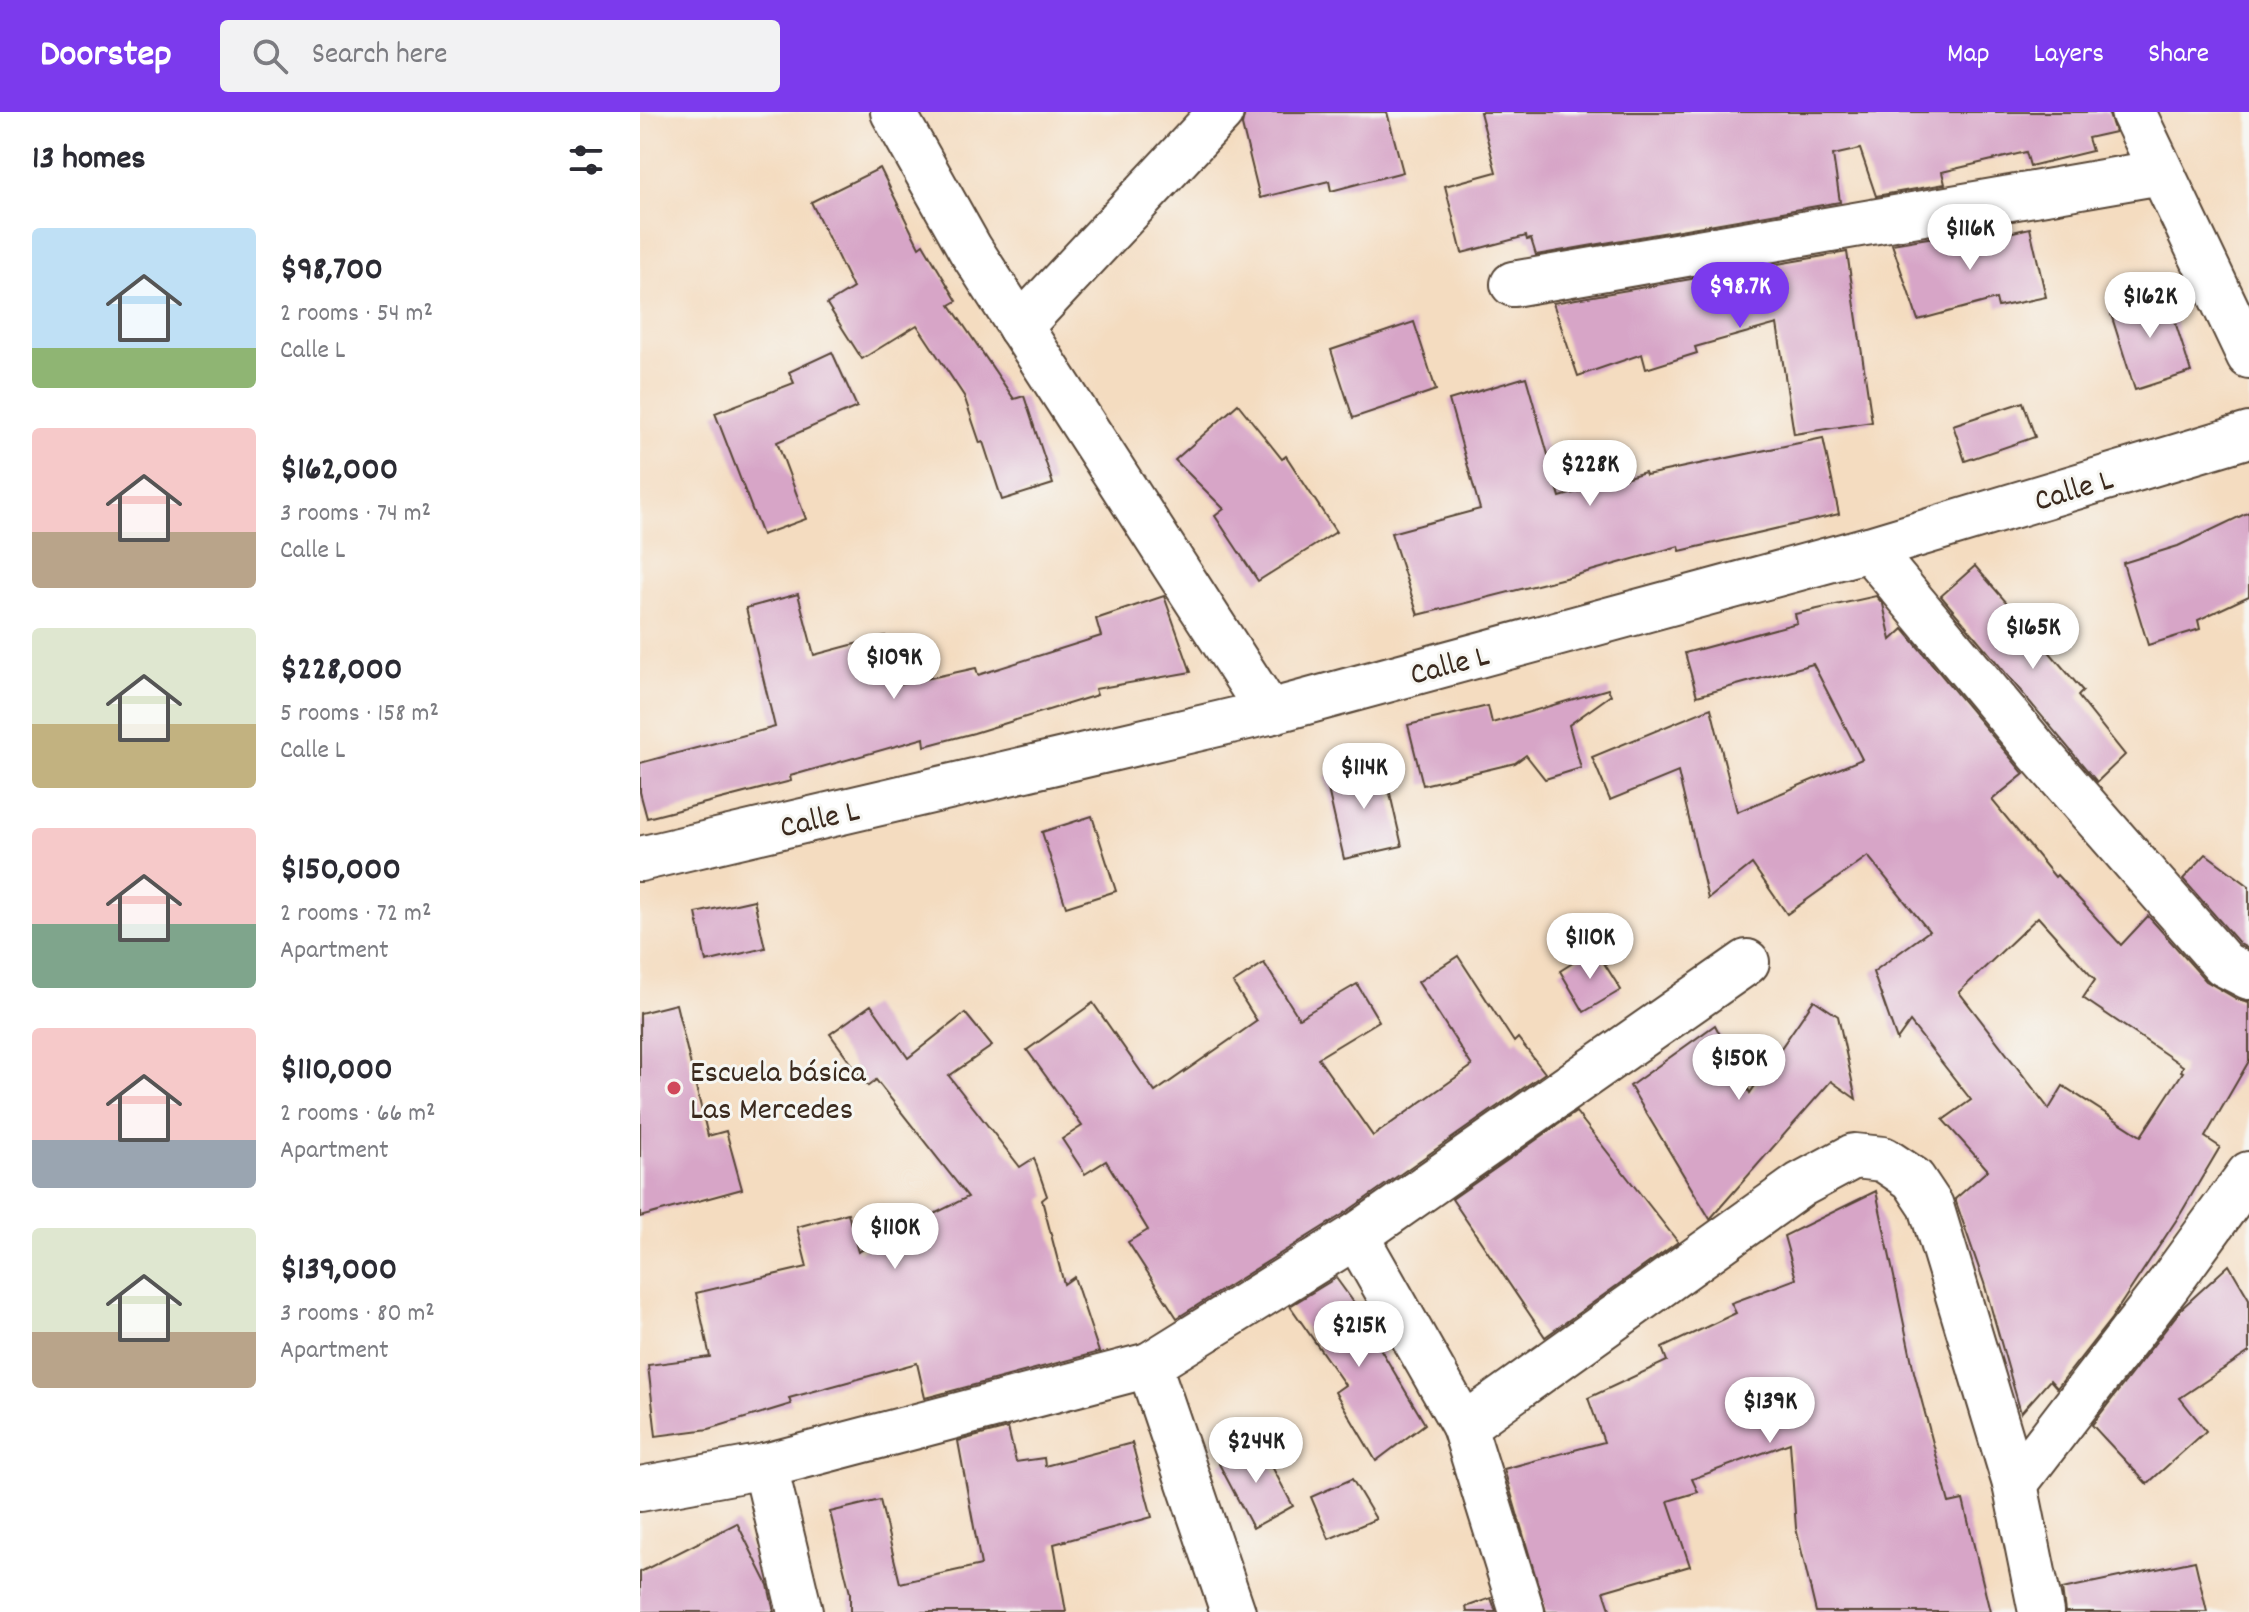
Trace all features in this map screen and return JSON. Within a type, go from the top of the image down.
[{"type":"street","points":[[893,112],[970,249],[1269,712]]},
{"type":"street","points":[[1020,327],[1221,112]]},
{"type":"street","points":[[2133,112],[2249,356]]},
{"type":"street","points":[[1513,284],[2161,172]]},
{"type":"street","name":"Calle L","points":[[640,859],[1269,712],[1869,549],[2249,435]]},
{"type":"street","points":[[1869,549],[2038,752],[2224,964],[2249,977]]},
{"type":"street","points":[[640,1489],[765,1466],[1149,1365],[1356,1236],[1747,962]]},
{"type":"street","points":[[1464,1426],[1800,1185],[1854,1156],[1883,1159],[1913,1179],[1931,1206],[2015,1484],[2041,1612]]},
{"type":"street","points":[[2015,1484],[2241,1205]]},
{"type":"street","points":[[1356,1236],[1464,1426],[1522,1612]]},
{"type":"street","points":[[1149,1365],[1233,1612]]},
{"type":"street","points":[[765,1466],[800,1612]]},
{"type":"building","points":[[1245,112],[1387,112],[1403,172],[1331,191],[1329,181],[1260,198],[1242,125]]},
{"type":"building","points":[[1480,112],[2108,112],[2115,132],[2088,138],[2092,151],[2030,166],[2026,152],[1942,172],[1945,184],[1876,196],[1860,149],[1833,155],[1840,202],[1536,255],[1531,239],[1527,240],[1526,236],[1462,253],[1445,186],[1496,172]]},
{"type":"building","points":[[880,168],[919,247],[923,244],[957,301],[950,305],[1014,399],[1024,396],[1053,484],[1002,500],[964,396],[917,325],[862,359],[827,304],[853,288],[811,202]]},
{"type":"building","points":[[2030,228],[2046,297],[1998,307],[1996,299],[1918,320],[1892,244],[1958,233],[1961,244]]},
{"type":"building","points":[[1847,252],[1872,422],[1794,434],[1777,324],[1695,347],[1697,353],[1646,369],[1642,354],[1578,376],[1553,303]]},
{"type":"building","points":[[2165,290],[2191,372],[2135,390],[2109,308]]},
{"type":"building","points":[[1414,322],[1436,390],[1353,418],[1331,350]]},
{"type":"building","points":[[832,352],[857,407],[777,442],[806,519],[762,535],[715,413],[794,383],[789,372]]},
{"type":"building","points":[[1526,377],[1560,497],[1645,472],[1646,475],[1823,438],[1839,514],[1680,551],[1679,546],[1418,615],[1391,533],[1480,509],[1449,400]]},
{"type":"building","points":[[2023,402],[2035,437],[1965,461],[1953,425]]},
{"type":"building","points":[[1238,404],[1282,459],[1286,456],[1336,532],[1258,581],[1215,516],[1224,509],[1175,460]]},
{"type":"building","points":[[2249,512],[2249,596],[2198,620],[2200,629],[2148,645],[2123,563],[2178,546]]},
{"type":"building","points":[[1975,566],[2083,691],[2078,696],[2125,755],[2097,782],[1941,596]]},
{"type":"building","points":[[798,594],[814,655],[885,636],[898,685],[976,668],[978,675],[1101,636],[1096,619],[1164,596],[1191,672],[1095,689],[1097,695],[974,733],[925,746],[924,738],[790,776],[791,781],[647,818],[640,792],[640,763],[775,727],[746,608]]},
{"type":"building","points":[[1876,596],[1883,604],[1891,640],[1903,629],[2024,774],[1992,800],[2055,877],[2057,875],[2121,945],[2148,916],[2206,981],[2237,999],[2249,1002],[2249,1061],[2205,1137],[2220,1147],[2111,1319],[2057,1388],[2050,1380],[2021,1413],[1984,1283],[1955,1199],[1988,1170],[1943,1120],[1971,1100],[1910,1022],[1897,1040],[1873,972],[1929,931],[1868,856],[1787,914],[1752,864],[1708,899],[1678,772],[1610,800],[1592,757],[1711,708],[1737,812],[1862,759],[1813,664],[1697,696],[1685,653],[1797,623],[1795,614]],"holes":[[[2038,917],[2095,980],[2083,998],[2183,1066],[2183,1072],[2141,1136],[2063,1086],[2049,1109],[1959,992]]]},
{"type":"building","points":[[1608,689],[1611,695],[1569,725],[1581,768],[1545,779],[1526,755],[1515,763],[1423,785],[1408,725],[1488,706],[1492,723]]},
{"type":"building","points":[[1383,763],[1402,846],[1344,859],[1325,776]]},
{"type":"building","points":[[1092,816],[1116,891],[1066,907],[1042,832]]},
{"type":"building","points":[[2206,854],[2249,886],[2249,949],[2240,944],[2183,879]]},
{"type":"building","points":[[754,900],[765,948],[706,962],[696,913]]},
{"type":"building","points":[[1595,949],[1621,990],[1584,1012],[1560,971]]},
{"type":"building","points":[[1458,956],[1514,1042],[1518,1038],[1545,1073],[1342,1215],[1177,1318],[1128,1242],[1148,1230],[1106,1161],[1085,1174],[1062,1139],[1082,1126],[1027,1050],[1093,1003],[1155,1092],[1257,1021],[1233,983],[1264,963],[1299,1018],[1357,984],[1379,1021],[1318,1058],[1373,1136],[1472,1066],[1418,982]]},
{"type":"building","points":[[1814,1000],[1838,1016],[1856,1099],[1831,1081],[1710,1219],[1630,1086],[1715,1025],[1750,1093]]},
{"type":"building","points":[[676,1004],[708,1136],[726,1131],[742,1189],[640,1217],[640,1013]]},
{"type":"building","points":[[871,1005],[908,1058],[965,1013],[992,1046],[949,1076],[1020,1167],[1034,1158],[1047,1196],[1042,1200],[1064,1284],[1074,1277],[1099,1352],[925,1398],[917,1363],[789,1398],[791,1404],[709,1429],[656,1436],[648,1365],[710,1357],[696,1293],[807,1267],[797,1227],[848,1213],[858,1252],[968,1197],[876,1080],[868,1086],[830,1034]]},
{"type":"building","points":[[1576,1112],[1678,1242],[1545,1337],[1452,1199]]},
{"type":"building","points":[[1876,1191],[1914,1372],[1949,1503],[1963,1500],[1990,1612],[1816,1612],[1796,1528],[1790,1443],[1692,1479],[1698,1492],[1668,1501],[1690,1566],[1604,1591],[1611,1612],[1546,1612],[1504,1469],[1604,1442],[1588,1398],[1667,1361],[1662,1348],[1736,1313],[1731,1303],[1796,1279],[1784,1236]]},
{"type":"building","points":[[2229,1265],[2249,1299],[2249,1352],[2180,1398],[2206,1431],[2147,1484],[2092,1425],[2182,1308]]},
{"type":"building","points":[[1336,1278],[1371,1326],[1368,1328],[1425,1424],[1376,1461],[1335,1392],[1345,1385],[1290,1306]]},
{"type":"building","points":[[1008,1428],[1016,1462],[1044,1458],[1045,1466],[1132,1443],[1152,1517],[1054,1544],[1066,1612],[850,1612],[850,1593],[830,1512],[880,1500],[900,1583],[981,1565],[958,1441]]},
{"type":"building","points":[[1259,1442],[1293,1506],[1253,1528],[1219,1464]]},
{"type":"building","points":[[1352,1479],[1376,1519],[1329,1539],[1311,1497]]},
{"type":"building","points":[[737,1523],[768,1585],[774,1612],[640,1612],[640,1572]]},
{"type":"building","points":[[2195,1561],[2207,1612],[2065,1612],[2062,1589]]},
{"type":"building","points":[[1491,1598],[1496,1612],[1467,1612],[1466,1607]]},
{"type":"place","name":"Escuela básica Las Mercedes","points":[[674,1088]]}]
